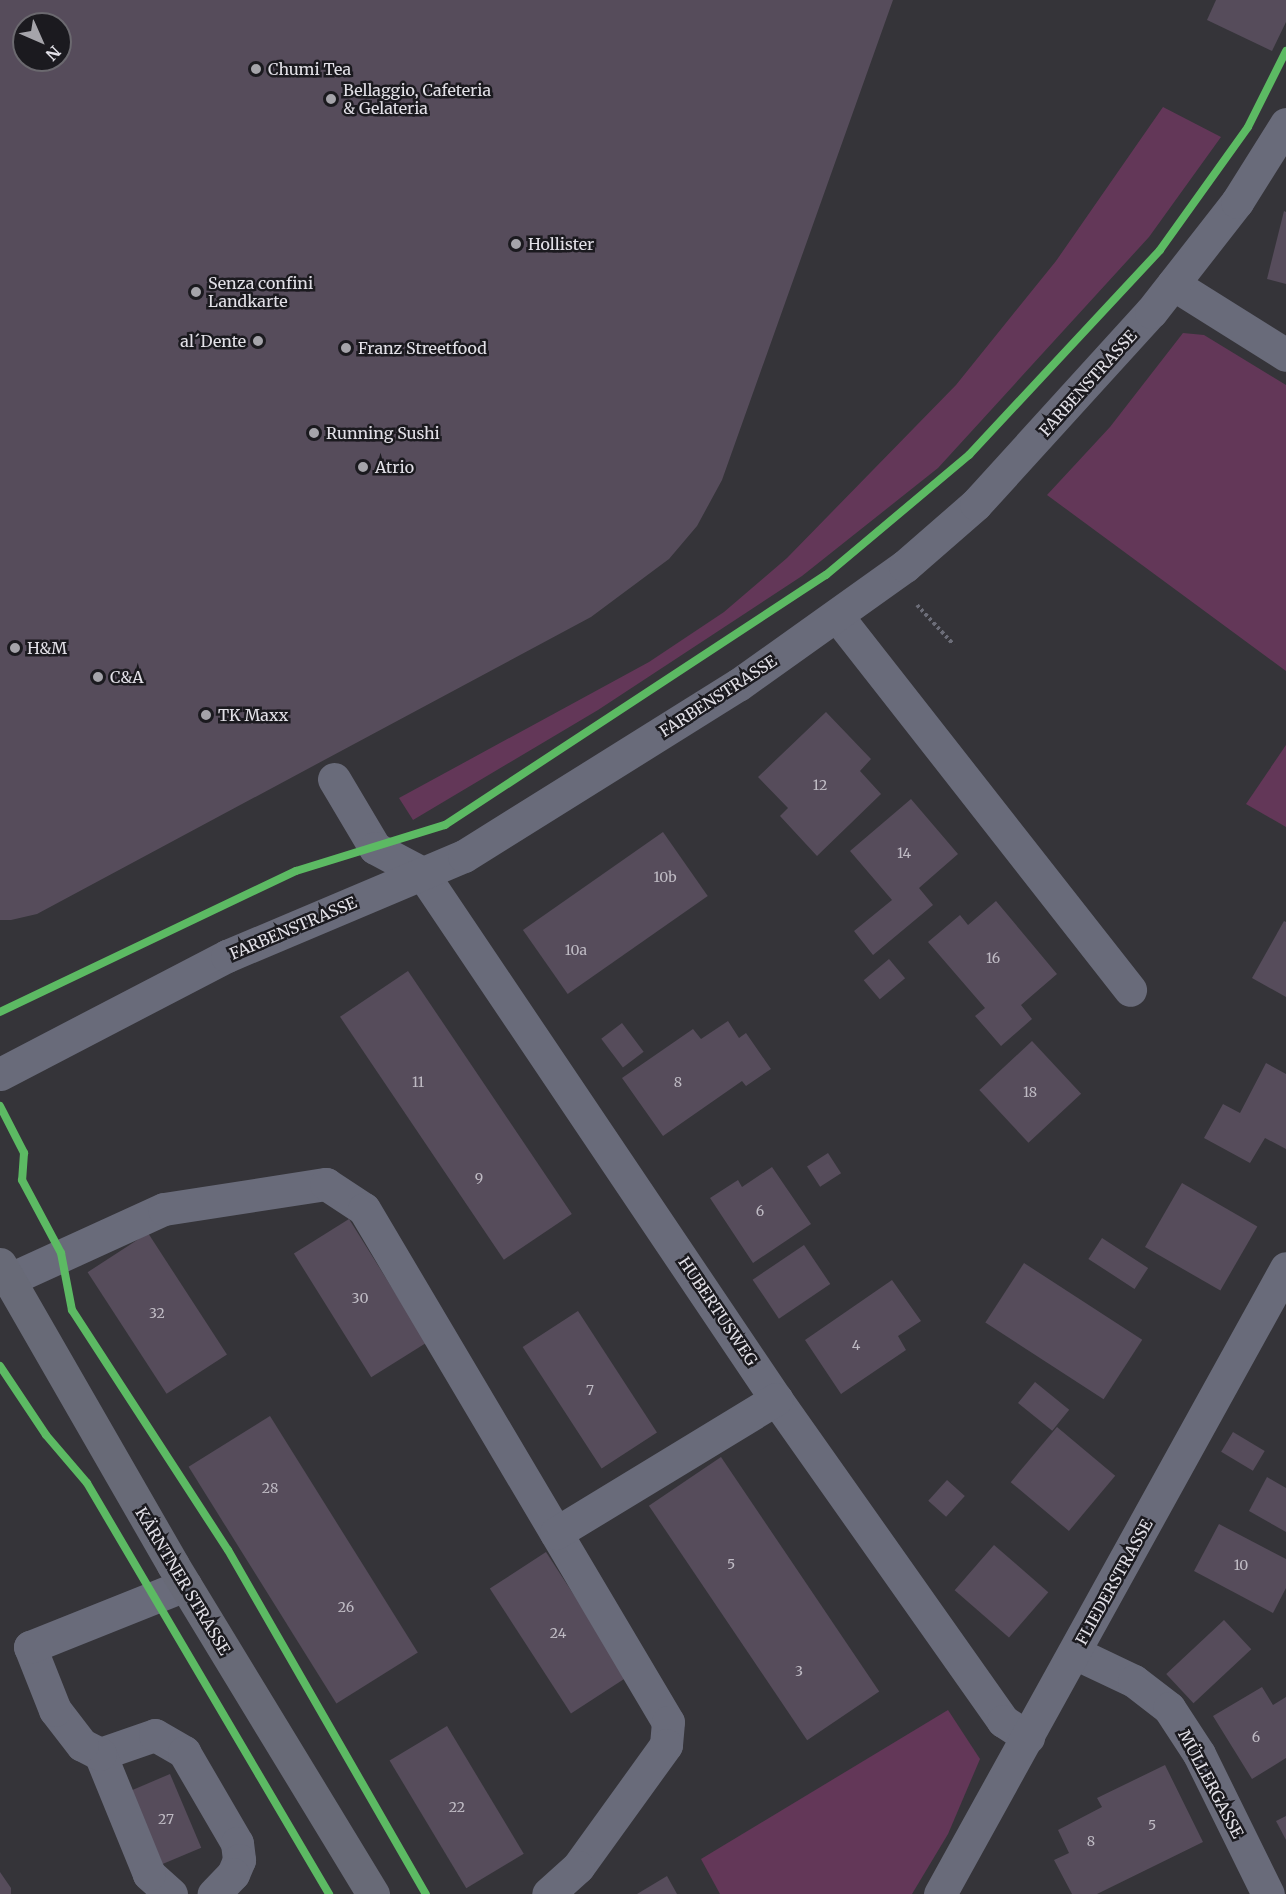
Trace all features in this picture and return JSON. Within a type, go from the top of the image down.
[{"type":"main road","name":"KÄRNTNER STRASSE","points":[[4,1272],[185,1585],[373,1894]]},
{"type":"street","name":"FARBENSTRASSE","points":[[0,1074],[227,956],[464,856],[738,685],[837,616],[976,504],[1173,284],[1237,202],[1286,124]]},
{"type":"street","points":[[1173,284],[1286,355]]},
{"type":"street","points":[[837,616],[1130,990]]},
{"type":"street","points":[[334,779],[375,848],[422,873]]},
{"type":"street","name":"HUBERTUSWEG","points":[[422,873],[777,1399],[1004,1721],[1028,1737]]},
{"type":"street","points":[[4,1272],[164,1209],[280,1187],[326,1184],[347,1194],[364,1209],[668,1722],[666,1745],[578,1867],[548,1894]]},
{"type":"street","name":"FLIEDERSTRASSE","points":[[940,1894],[1286,1268]]},
{"type":"street","points":[[556,1533],[777,1399]]},
{"type":"street","points":[[171,1894],[149,1874],[100,1754],[82,1745],[59,1717],[30,1647],[185,1585]]},
{"type":"street","name":"MÜLLERGASSE","points":[[1075,1653],[1134,1681],[1169,1708],[1199,1754],[1268,1894]]},
{"type":"street","points":[[100,1754],[155,1736],[184,1752],[237,1844],[239,1860],[233,1874],[214,1894]]},
{"type":"path","points":[[917,605],[954,645]]},
{"type":"shaded area","points":[[1163,107],[1221,137],[1149,237],[938,468],[802,576],[598,710],[413,820],[399,798],[649,662],[724,612],[787,558],[956,385],[1056,261]]},
{"type":"shaded area","points":[[1183,333],[1204,335],[1286,385],[1286,671],[1047,495],[1110,427]]},
{"type":"shaded area","points":[[1286,745],[1286,827],[1246,804]]},
{"type":"shaded area","points":[[948,1710],[980,1759],[948,1834],[912,1894],[720,1894],[701,1859]]},
{"type":"building","name":"Atrio","points":[[0,0],[893,0],[722,480],[697,526],[669,559],[591,617],[37,914],[0,920]]},
{"type":"building","points":[[1216,0],[1286,0],[1286,22],[1272,51],[1207,20]]},
{"type":"building","points":[[1284,211],[1286,212],[1286,284],[1267,279]]},
{"type":"building","points":[[826,712],[871,759],[860,771],[881,794],[817,856],[780,816],[788,808],[758,777]]},
{"type":"building","points":[[911,799],[958,854],[919,888],[933,905],[873,955],[854,931],[892,900],[850,851]]},
{"type":"building","points":[[663,832],[708,896],[568,994],[523,930]]},
{"type":"building","points":[[996,901],[1057,974],[1021,1005],[1032,1019],[1001,1046],[975,1016],[985,1008],[928,942],[960,915],[968,925]]},
{"type":"building","points":[[1284,921],[1286,922],[1286,997],[1252,978]]},
{"type":"building","points":[[889,959],[905,978],[880,999],[864,980]]},
{"type":"building","points":[[408,971],[572,1214],[504,1260],[340,1017]]},
{"type":"building","points":[[728,1021],[739,1038],[746,1033],[771,1069],[746,1086],[742,1081],[663,1136],[622,1078],[693,1029],[701,1039]]},
{"type":"building","points":[[622,1023],[644,1052],[623,1067],[601,1039]]},
{"type":"building","points":[[1032,1041],[1081,1094],[1028,1143],[979,1090]]},
{"type":"building","points":[[1266,1063],[1286,1074],[1286,1149],[1265,1138],[1250,1163],[1204,1138],[1223,1104],[1240,1113]]},
{"type":"building","points":[[828,1153],[841,1173],[820,1187],[807,1167]]},
{"type":"building","points":[[772,1167],[811,1224],[753,1263],[710,1198],[738,1180],[742,1187]]},
{"type":"building","points":[[1182,1183],[1257,1226],[1220,1291],[1145,1247]]},
{"type":"building","points":[[349,1219],[426,1343],[371,1377],[294,1253]]},
{"type":"building","points":[[148,1233],[227,1355],[167,1394],[88,1272]]},
{"type":"building","points":[[1102,1238],[1148,1268],[1135,1289],[1088,1259]]},
{"type":"building","points":[[804,1245],[830,1284],[779,1319],[753,1280]]},
{"type":"building","points":[[1024,1263],[1142,1340],[1104,1399],[985,1323]]},
{"type":"building","points":[[892,1280],[921,1321],[898,1336],[906,1350],[841,1394],[805,1340]]},
{"type":"building","points":[[578,1311],[657,1433],[602,1469],[523,1347]]},
{"type":"building","points":[[1035,1382],[1069,1410],[1052,1431],[1018,1403]]},
{"type":"building","points":[[270,1416],[418,1653],[336,1703],[189,1467]]},
{"type":"building","points":[[1057,1427],[1115,1476],[1069,1531],[1011,1482]]},
{"type":"building","points":[[1233,1432],[1265,1451],[1253,1471],[1221,1452]]},
{"type":"building","points":[[721,1457],[879,1692],[807,1740],[649,1506]]},
{"type":"building","points":[[1267,1477],[1286,1488],[1286,1532],[1249,1511]]},
{"type":"building","points":[[947,1480],[965,1496],[946,1517],[928,1501]]},
{"type":"building","points":[[1219,1524],[1286,1559],[1286,1588],[1273,1613],[1194,1571]]},
{"type":"building","points":[[994,1545],[1048,1592],[1009,1638],[955,1590]]},
{"type":"building","points":[[546,1552],[627,1677],[571,1713],[490,1588]]},
{"type":"building","points":[[1224,1620],[1251,1649],[1194,1703],[1166,1674]]},
{"type":"building","points":[[1262,1687],[1273,1705],[1286,1697],[1286,1758],[1252,1779],[1213,1716]]},
{"type":"building","points":[[447,1726],[524,1854],[466,1888],[390,1761]]},
{"type":"building","points":[[1165,1765],[1203,1842],[1097,1894],[1072,1894],[1054,1860],[1069,1853],[1058,1830],[1102,1807],[1097,1798]]},
{"type":"building","points":[[170,1774],[201,1848],[163,1864],[131,1790]]},
{"type":"building","points":[[1286,1816],[1286,1840],[1276,1821]]},
{"type":"building","points":[[0,1872],[11,1888],[11,1894],[0,1894]]},
{"type":"building","points":[[667,1876],[677,1894],[637,1894]]},
{"type":"cycle path","points":[[0,1012],[296,871],[445,825],[826,575],[969,455],[1160,250],[1248,127],[1286,51]]},
{"type":"cycle path","points":[[0,1106],[24,1153],[22,1180],[61,1253],[72,1310],[228,1550],[426,1894]]},
{"type":"cycle path","points":[[0,1366],[46,1435],[87,1483],[329,1894]]},
{"type":"place","name":"Chumi Tea","points":[[256,69]]},
{"type":"place","name":"Bellaggio, Cafeteria & Gelateria","points":[[331,99]]},
{"type":"place","name":"Hollister","points":[[516,244]]},
{"type":"place","name":"Senza confini Landkarte","points":[[196,292]]},
{"type":"place","name":"al´Dente","points":[[258,341]]},
{"type":"place","name":"Franz Streetfood","points":[[346,348]]},
{"type":"place","name":"Running Sushi","points":[[314,433]]},
{"type":"place","name":"Atrio","points":[[363,467]]},
{"type":"place","name":"H&M","points":[[15,648]]},
{"type":"place","name":"C&A","points":[[98,677]]},
{"type":"place","name":"TK Maxx","points":[[206,715]]}]
